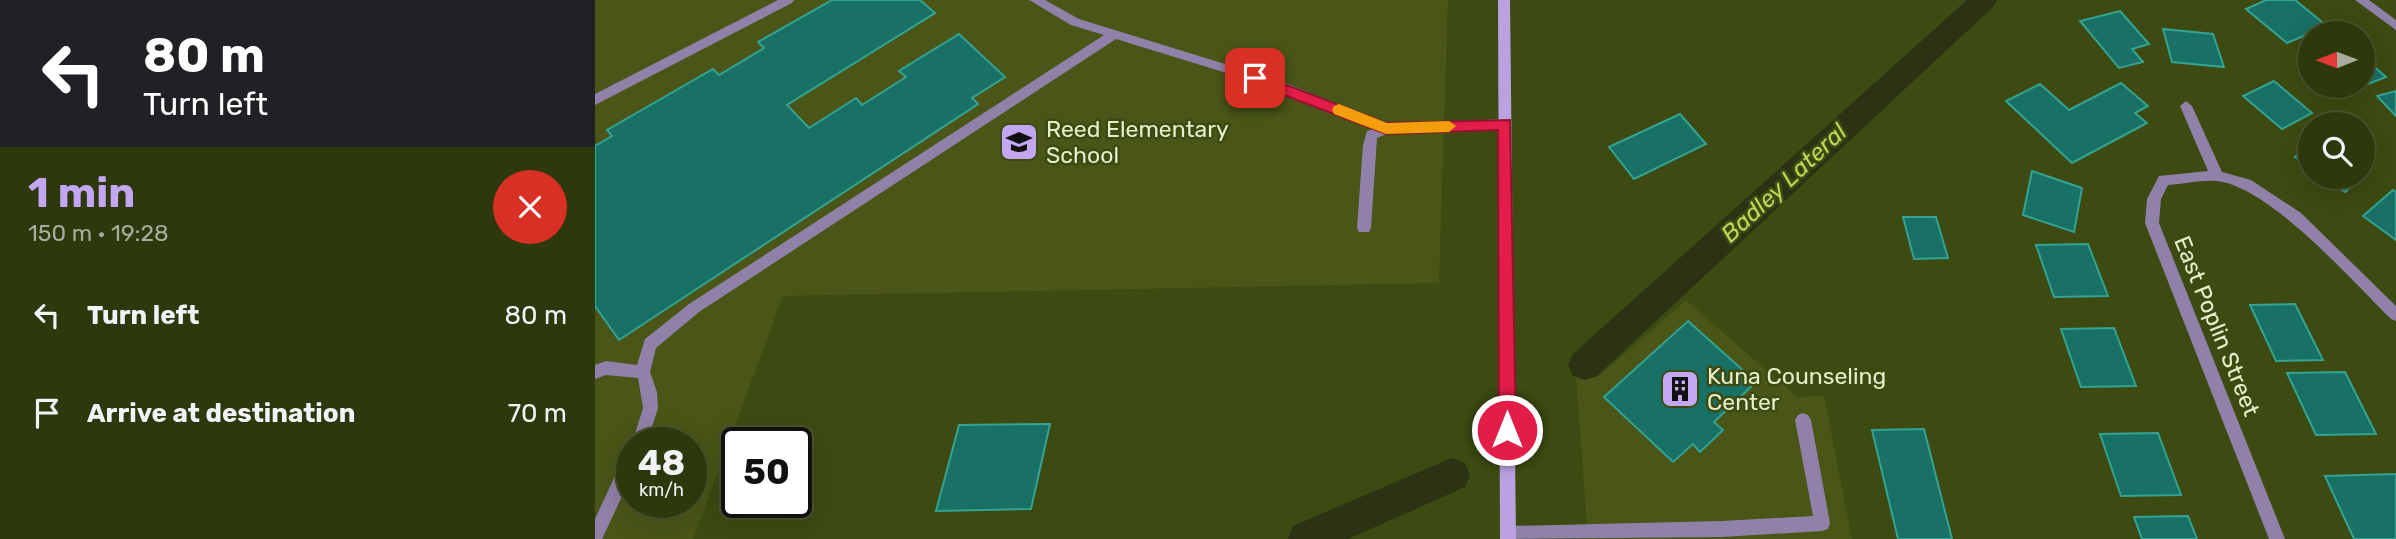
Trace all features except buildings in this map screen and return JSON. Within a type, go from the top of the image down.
[{"type":"main road","points":[[1504,0],[1508,537]]},
{"type":"street","points":[[595,100],[788,0]]},
{"type":"street","points":[[1035,0],[1075,22],[1279,85],[1386,129]]},
{"type":"street","points":[[2361,0],[2396,26]]},
{"type":"street","points":[[646,427],[651,416],[651,393],[643,372],[650,344],[694,309],[1115,34]]},
{"type":"street","points":[[2186,106],[2217,176],[2246,184],[2296,218],[2396,314]]},
{"type":"street","points":[[1364,228],[1369,145],[1372,135],[1386,129],[1505,124]]},
{"type":"street","name":"East Poplin Street","points":[[2217,176],[2164,180],[2154,199],[2151,223],[2277,539]]},
{"type":"street","points":[[595,372],[606,368],[643,372]]},
{"type":"street","points":[[1508,537],[1822,523],[1803,420]]},
{"type":"street","points":[[595,537],[616,492]]},
{"type":"shaded area","name":"Reed Elementary School","points":[[595,0],[1448,0],[1439,283],[783,296],[734,427],[721,427],[721,463],[707,501],[707,427],[616,427],[616,518],[701,518],[693,539],[595,539]]},
{"type":"shaded area","points":[[1686,300],[1797,397],[1824,396],[1852,539],[1588,539],[1576,377],[1599,376]]},
{"type":"waterway","name":"Badley Lateral","points":[[1585,365],[1984,0]]},
{"type":"waterway","name":"Badley Lateral","points":[[1306,539],[1452,475]]},
{"type":"slow traffic","points":[[1339,110],[1386,129],[1449,126]]},
{"type":"place","name":"Reed Elementary School","points":[[1019,142]]},
{"type":"place","name":"Kuna Counseling Center","points":[[1680,389]]},
{"type":"route","points":[[1255,78],[1279,85],[1386,129],[1505,124],[1507,430]]}]
